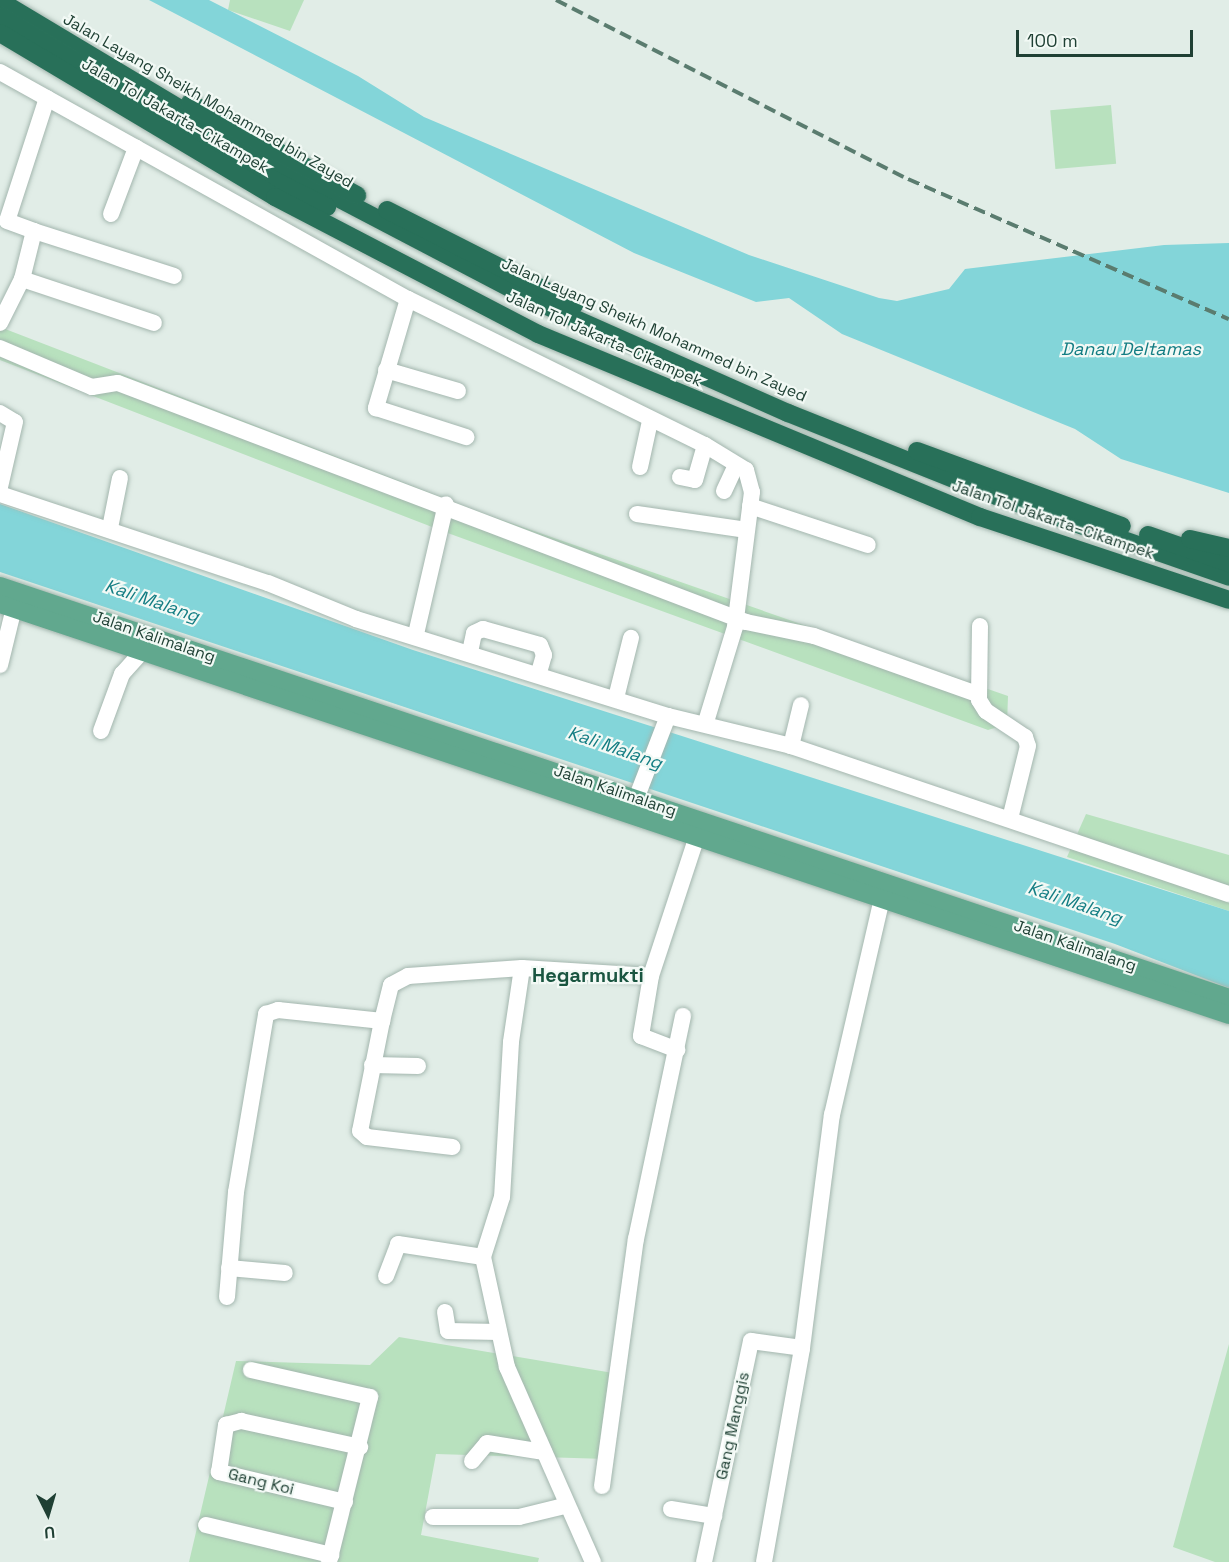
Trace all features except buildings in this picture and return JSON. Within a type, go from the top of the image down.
[{"type":"highway","name":"Jalan Tol Jakarta–Cikampek","points":[[18,0],[167,91],[554,296],[860,430],[1098,518],[1229,562]]},
{"type":"highway","name":"Jalan Layang Sheikh Mohammed bin Zayed","points":[[0,1],[267,162],[533,300],[986,491],[1229,577]]},
{"type":"highway","name":"Jalan Layang Sheikh Mohammed bin Zayed","points":[[0,16],[262,174],[536,312],[792,426],[1229,587]]},
{"type":"highway","name":"Jalan Tol Jakarta–Cikampek","points":[[0,33],[275,197],[538,334],[980,517],[1229,600]]},
{"type":"highway","points":[[1098,518],[1229,548]]},
{"type":"main road","name":"Jalan Kalimalang","points":[[0,586],[11,601],[639,792],[700,829]]},
{"type":"main road","name":"Jalan Kalimalang","points":[[148,644],[884,891],[1229,1015]]},
{"type":"main road","name":"Jalan Kalimalang","points":[[884,891],[1229,998]]},
{"type":"street","points":[[0,72],[408,299],[650,421],[705,445],[749,475],[750,506],[736,617],[706,722]]},
{"type":"street","points":[[47,98],[7,221],[174,276]]},
{"type":"street","points":[[111,214],[136,148]]},
{"type":"street","points":[[0,323],[22,279],[34,231]]},
{"type":"street","points":[[22,279],[154,323]]},
{"type":"street","points":[[408,299],[376,408],[466,437]]},
{"type":"street","points":[[0,348],[92,387],[118,383],[446,504],[603,571],[736,617],[814,636],[977,694]]},
{"type":"street","points":[[386,370],[458,391]]},
{"type":"street","points":[[0,413],[15,422],[0,487]]},
{"type":"street","points":[[640,466],[650,421]]},
{"type":"street","points":[[680,477],[695,480],[705,445]]},
{"type":"street","points":[[724,491],[736,465]]},
{"type":"street","points":[[110,528],[120,478]]},
{"type":"street","points":[[0,494],[110,528],[356,619],[416,634],[538,672],[616,699],[665,721],[706,722],[791,746],[1229,894]]},
{"type":"street","points":[[416,634],[446,504]]},
{"type":"street","points":[[750,506],[868,545]]},
{"type":"street","points":[[637,514],[747,530]]},
{"type":"street","points":[[0,665],[11,601]]},
{"type":"street","points":[[980,626],[977,694],[986,711],[1026,737],[1028,746],[1010,819]]},
{"type":"street","points":[[470,652],[473,634],[483,629],[540,645],[544,655],[538,672]]},
{"type":"street","points":[[616,699],[631,639]]},
{"type":"street","points":[[101,731],[122,674],[148,644]]},
{"type":"street","points":[[791,746],[801,705]]},
{"type":"street","points":[[639,792],[665,721]]},
{"type":"street","points":[[677,1050],[641,1036],[651,976],[700,829]]},
{"type":"street","points":[[764,1562],[802,1348],[832,1115],[884,891]]},
{"type":"street","points":[[452,1147],[362,1134],[372,1065],[382,1021],[391,986],[398,978],[522,968],[651,976]]},
{"type":"street","points":[[522,968],[511,1042],[502,1197],[483,1257],[507,1366],[544,1452],[564,1506],[592,1562]]},
{"type":"street","points":[[228,1297],[229,1268],[262,1019],[271,1010],[382,1021]]},
{"type":"street","points":[[602,1486],[636,1239],[683,1016]]},
{"type":"street","points":[[372,1065],[418,1066]]},
{"type":"street","points":[[386,1276],[398,1244],[483,1257]]},
{"type":"street","points":[[229,1268],[285,1273]]},
{"type":"street","points":[[445,1312],[448,1332],[499,1332]]},
{"type":"street","name":"Gang Manggis","points":[[704,1562],[751,1341],[802,1348]]},
{"type":"street","points":[[206,1525],[330,1560],[360,1447],[368,1394],[251,1370]]},
{"type":"street","name":"Gang Koi","points":[[345,1502],[219,1472],[226,1425],[241,1421],[360,1447]]},
{"type":"street","points":[[472,1461],[487,1443],[544,1452]]},
{"type":"street","points":[[433,1517],[519,1517],[564,1506]]},
{"type":"street","points":[[672,1509],[714,1516]]},
{"type":"green space","points":[[230,0],[304,0],[290,31],[228,10]]},
{"type":"green space","points":[[1111,105],[1116,164],[1055,169],[1050,110]]},
{"type":"green space","points":[[0,327],[485,514],[1008,696],[1007,724],[988,730],[445,532],[0,360]]},
{"type":"green space","points":[[1086,814],[1229,855],[1229,911],[1067,857]]},
{"type":"green space","points":[[399,1337],[619,1374],[607,1459],[436,1454],[421,1535],[539,1558],[538,1562],[189,1562],[236,1361],[370,1365]]},
{"type":"green space","points":[[1229,1344],[1229,1562],[1215,1562],[1173,1547]]},
{"type":"water","name":"Danau Deltamas","points":[[149,0],[209,0],[358,76],[424,117],[749,255],[879,298],[897,301],[949,289],[965,269],[1164,245],[1229,243],[1229,493],[1121,459],[1075,429],[842,334],[789,298],[756,302],[634,253]]},
{"type":"water","name":"Kali Malang","points":[[0,504],[413,650],[1229,911],[1229,988],[1115,944],[0,572]]},
{"type":"railway","points":[[556,0],[908,179],[1229,319]]},
{"type":"district","name":"Hegarmukti","points":[[588,975]]}]
